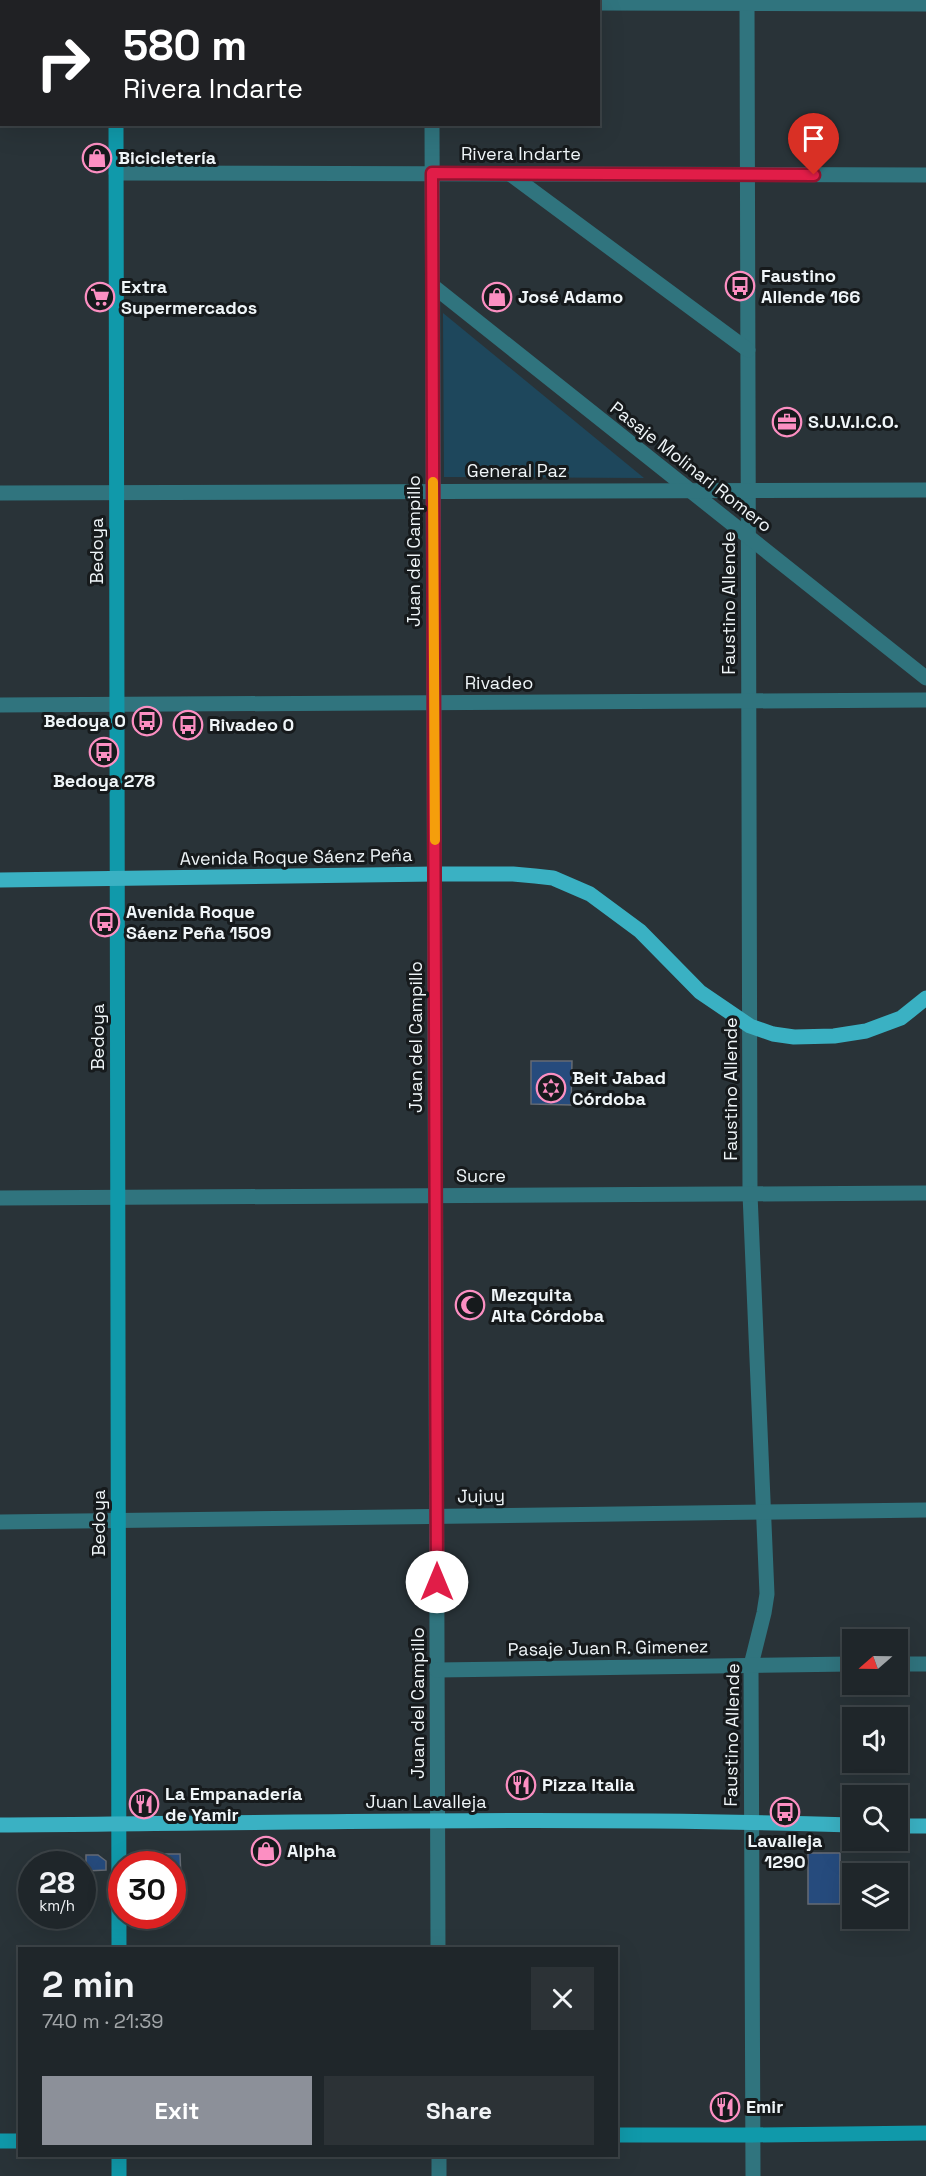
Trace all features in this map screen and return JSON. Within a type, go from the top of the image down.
[{"type":"main road","name":"Bedoya","points":[[116,126],[119,1947]]},
{"type":"main road","name":"Avenida Roque Sáenz Peña","points":[[0,880],[435,874],[513,874],[553,878],[590,894],[630,924],[700,992],[750,1026],[773,1034],[794,1037],[834,1036],[866,1031],[901,1018],[926,998]]},
{"type":"main road","name":"Juan Lavalleja","points":[[0,1825],[438,1821],[750,1822],[842,1825]]},
{"type":"main road","points":[[908,1826],[926,1826]]},
{"type":"main road","points":[[618,2135],[926,2133]]},
{"type":"main road","points":[[0,2141],[18,2141]]},
{"type":"main road","points":[[119,2157],[120,2176]]},
{"type":"street","name":"Faustino Allende","points":[[747,2],[750,1194],[767,1594],[751,1665],[753,2176]]},
{"type":"street","points":[[600,3],[926,4]]},
{"type":"street","name":"Juan del Campillo","points":[[432,126],[438,1947]]},
{"type":"street","name":"Rivera Indarte","points":[[116,173],[926,175]]},
{"type":"street","points":[[510,174],[748,350]]},
{"type":"street","name":"Pasaje Molinari Romero","points":[[433,286],[926,678]]},
{"type":"street","name":"General Paz","points":[[0,493],[926,490]]},
{"type":"street","name":"Rivadeo","points":[[0,705],[926,700]]},
{"type":"street","name":"Sucre","points":[[0,1198],[926,1193]]},
{"type":"street","name":"Jujuy","points":[[0,1522],[926,1510]]},
{"type":"street","name":"Pasaje Juan R. Gimenez","points":[[437,1670],[842,1664]]},
{"type":"street","points":[[908,1664],[926,1664]]},
{"type":"street","points":[[439,2157],[439,2176]]},
{"type":"shaded area","points":[[443,313],[644,478],[444,477]]},
{"type":"building","name":"Beit Jabad Córdoba","points":[[531,1061],[572,1061],[571,1105],[531,1104]]},
{"type":"building","points":[[808,1853],[840,1853],[840,1904],[808,1904]]},
{"type":"building","points":[[96,1855],[106,1861],[106,1870],[96,1870]]},
{"type":"slow traffic","points":[[433,482],[435,840]]},
{"type":"place","name":"Bicicletería","points":[[97,158]]},
{"type":"place","name":"Faustino Allende 166","points":[[740,286]]},
{"type":"place","name":"Extra Supermercados","points":[[100,297]]},
{"type":"place","name":"José Adamo","points":[[497,297]]},
{"type":"place","name":"S.U.V.I.C.O.","points":[[787,422]]},
{"type":"place","name":"Bedoya 0","points":[[147,721]]},
{"type":"place","name":"Rivadeo 0","points":[[188,725]]},
{"type":"place","name":"Bedoya 278","points":[[104,752]]},
{"type":"place","name":"Avenida Roque Sáenz Peña 1509","points":[[105,922]]},
{"type":"place","name":"Beit Jabad Córdoba","points":[[551,1088]]},
{"type":"place","name":"Mezquita Alta Córdoba","points":[[470,1305]]},
{"type":"place","name":"Pizza Italia","points":[[521,1785]]},
{"type":"place","name":"La Empanadería de Yamir","points":[[144,1804]]},
{"type":"place","name":"Lavalleja 1290","points":[[785,1812]]},
{"type":"place","name":"Alpha","points":[[266,1851]]},
{"type":"place","name":"Emir","points":[[725,2107]]},
{"type":"route","points":[[437,1582],[432,173],[814,175]]}]
